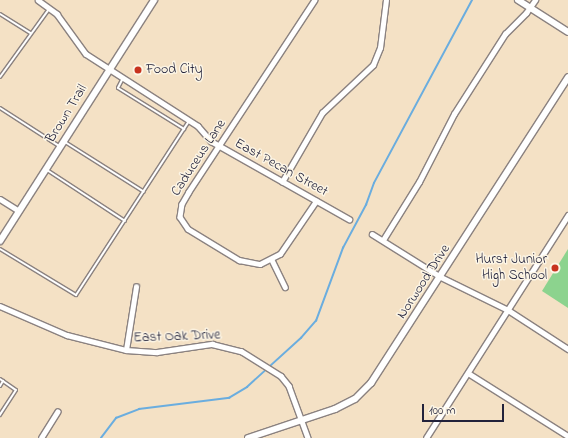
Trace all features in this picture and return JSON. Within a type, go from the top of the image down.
[{"type":"street","name":"East Pecan Street","points":[[38,0],[50,8],[63,21],[81,50],[190,120],[219,146],[349,219]]},
{"type":"street","name":"Brown Trail","points":[[0,241],[154,0]]},
{"type":"street","name":"Caduceus Lane","points":[[272,260],[254,264],[239,260],[188,229],[180,217],[182,204],[314,0]]},
{"type":"street","points":[[282,182],[322,113],[373,66],[380,48],[386,0]]},
{"type":"street","points":[[518,0],[568,32]]},
{"type":"street","points":[[383,240],[416,187],[458,108],[505,34],[530,8],[535,0]]},
{"type":"street","name":"Norwood Drive","points":[[248,438],[342,407],[366,390],[377,376],[441,277],[568,77]]},
{"type":"street","points":[[0,199],[19,211]]},
{"type":"street","points":[[285,287],[272,260],[285,248],[316,201]]},
{"type":"street","points":[[429,437],[568,215]]},
{"type":"street","points":[[372,234],[441,277],[508,310],[568,349]]},
{"type":"street","points":[[126,350],[136,287]]},
{"type":"street","name":"East Oak Drive","points":[[0,306],[67,335],[126,350],[157,352],[219,344],[242,351],[272,370],[289,386],[308,438]]},
{"type":"street","points":[[468,373],[568,436]]},
{"type":"street","points":[[41,438],[57,412]]},
{"type":"lane","points":[[0,77],[30,33],[50,8]]},
{"type":"lane","points":[[0,14],[30,33]]},
{"type":"lane","points":[[124,78],[118,88],[184,129]]},
{"type":"lane","points":[[0,108],[144,192]]},
{"type":"lane","points":[[0,249],[76,295],[190,120]]},
{"type":"lane","points":[[46,169],[125,221]]},
{"type":"lane","points":[[0,379],[16,390],[0,415]]},
{"type":"lane","points":[[0,386],[3,381]]},
{"type":"green space","points":[[568,249],[568,308],[542,291]]},
{"type":"waterway","points":[[101,438],[116,418],[139,409],[229,398],[247,387],[301,338],[316,321],[343,248],[366,205],[374,183],[472,0]]},
{"type":"place","name":"Food City","points":[[138,70]]},
{"type":"place","name":"Hurst Junior High School","points":[[555,268]]}]
